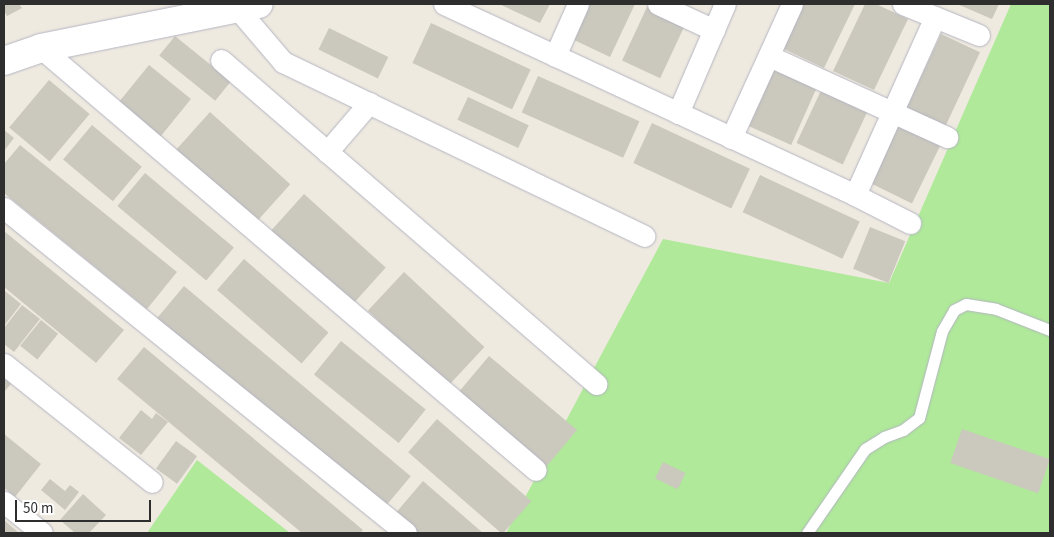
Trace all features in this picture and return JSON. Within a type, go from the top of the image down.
[{"type":"street","points":[[444,4],[855,195],[910,223]]},
{"type":"street","points":[[555,56],[578,4]]},
{"type":"street","points":[[658,4],[714,30]]},
{"type":"street","points":[[678,113],[725,4]]},
{"type":"street","points":[[731,138],[792,4]]},
{"type":"street","points":[[903,4],[979,35]]},
{"type":"street","points":[[4,61],[41,48],[248,6],[283,62],[644,236]]},
{"type":"street","points":[[855,195],[935,17]]},
{"type":"street","points":[[41,48],[536,470]]},
{"type":"street","points":[[769,56],[947,137]]},
{"type":"street","points":[[221,60],[597,384]]},
{"type":"street","points":[[327,152],[369,103]]},
{"type":"street","points":[[4,208],[406,533]]},
{"type":"street","points":[[4,364],[152,482]]},
{"type":"street","points":[[4,502],[42,533]]},
{"type":"lane","points":[[807,533],[865,449],[884,437],[903,430],[920,418],[942,331],[954,310],[966,304],[996,309],[1050,330]]},
{"type":"green space","points":[[1011,4],[1050,4],[1050,533],[506,533],[663,239],[889,283]]},
{"type":"green space","points":[[197,460],[290,533],[147,533]]},
{"type":"building","points":[[4,4],[19,4],[22,8],[7,16],[4,11]]},
{"type":"building","points":[[499,4],[550,4],[540,23]]},
{"type":"building","points":[[589,4],[635,4],[610,57],[572,39]]},
{"type":"building","points":[[803,4],[855,4],[824,68],[782,48]]},
{"type":"building","points":[[865,4],[876,4],[908,19],[874,90],[833,71]]},
{"type":"building","points":[[957,4],[999,4],[992,19]]},
{"type":"building","points":[[647,7],[685,25],[660,78],[622,60]]},
{"type":"building","points":[[431,23],[531,69],[512,109],[412,63]]},
{"type":"building","points":[[329,28],[388,57],[378,79],[318,50]]},
{"type":"building","points":[[941,34],[980,52],[944,128],[906,110]]},
{"type":"building","points":[[175,36],[231,81],[215,101],[159,55]]},
{"type":"building","points":[[149,65],[191,99],[159,138],[118,104]]},
{"type":"building","points":[[776,66],[818,85],[791,145],[749,126]]},
{"type":"building","points":[[538,76],[639,121],[623,158],[522,113]]},
{"type":"building","points":[[49,80],[90,114],[50,162],[9,127]]},
{"type":"building","points":[[824,84],[870,106],[843,164],[797,143]]},
{"type":"building","points":[[468,97],[529,125],[518,148],[457,120]]},
{"type":"building","points":[[210,112],[290,184],[256,222],[176,150]]},
{"type":"building","points":[[652,123],[750,169],[731,209],[633,163]]},
{"type":"building","points":[[900,123],[941,143],[912,203],[871,183]]},
{"type":"building","points":[[92,125],[142,167],[113,201],[63,159]]},
{"type":"building","points":[[4,130],[14,138],[4,151]]},
{"type":"building","points":[[20,145],[177,272],[147,309],[4,193],[4,164]]},
{"type":"building","points":[[145,173],[234,248],[206,281],[117,206]]},
{"type":"building","points":[[760,175],[860,221],[842,259],[743,212]]},
{"type":"building","points":[[304,194],[386,268],[351,306],[269,233]]},
{"type":"building","points":[[870,227],[905,241],[888,283],[853,269]]},
{"type":"building","points":[[4,231],[124,330],[96,363],[4,287]]},
{"type":"building","points":[[244,259],[329,332],[302,363],[217,290]]},
{"type":"building","points":[[404,272],[484,347],[448,386],[368,311]]},
{"type":"building","points":[[184,286],[411,476],[384,508],[157,318]]},
{"type":"building","points":[[5,291],[21,304],[4,326],[4,293]]},
{"type":"building","points":[[22,305],[40,319],[14,352],[4,344],[4,328]]},
{"type":"building","points":[[41,320],[58,334],[37,359],[20,346]]},
{"type":"building","points":[[341,341],[426,410],[399,443],[314,374]]},
{"type":"building","points":[[144,347],[363,530],[360,533],[302,533],[117,379]]},
{"type":"building","points":[[489,356],[577,430],[546,467],[458,393]]},
{"type":"building","points":[[4,378],[11,384],[4,392]]},
{"type":"building","points":[[141,410],[152,419],[156,413],[168,422],[141,455],[119,438]]},
{"type":"building","points":[[437,419],[531,501],[504,533],[501,533],[408,452]]},
{"type":"building","points":[[962,429],[1050,459],[1038,493],[950,463]]},
{"type":"building","points":[[4,434],[41,464],[15,497],[4,488]]},
{"type":"building","points":[[176,441],[197,456],[177,484],[156,469]]},
{"type":"building","points":[[663,462],[685,473],[678,489],[655,478]]},
{"type":"building","points":[[50,479],[65,491],[70,485],[79,492],[65,510],[41,490]]},
{"type":"building","points":[[423,481],[483,533],[414,533],[394,515]]},
{"type":"building","points":[[83,494],[106,515],[89,533],[75,533],[60,520]]},
{"type":"building","points":[[4,520],[19,533],[4,533]]}]
